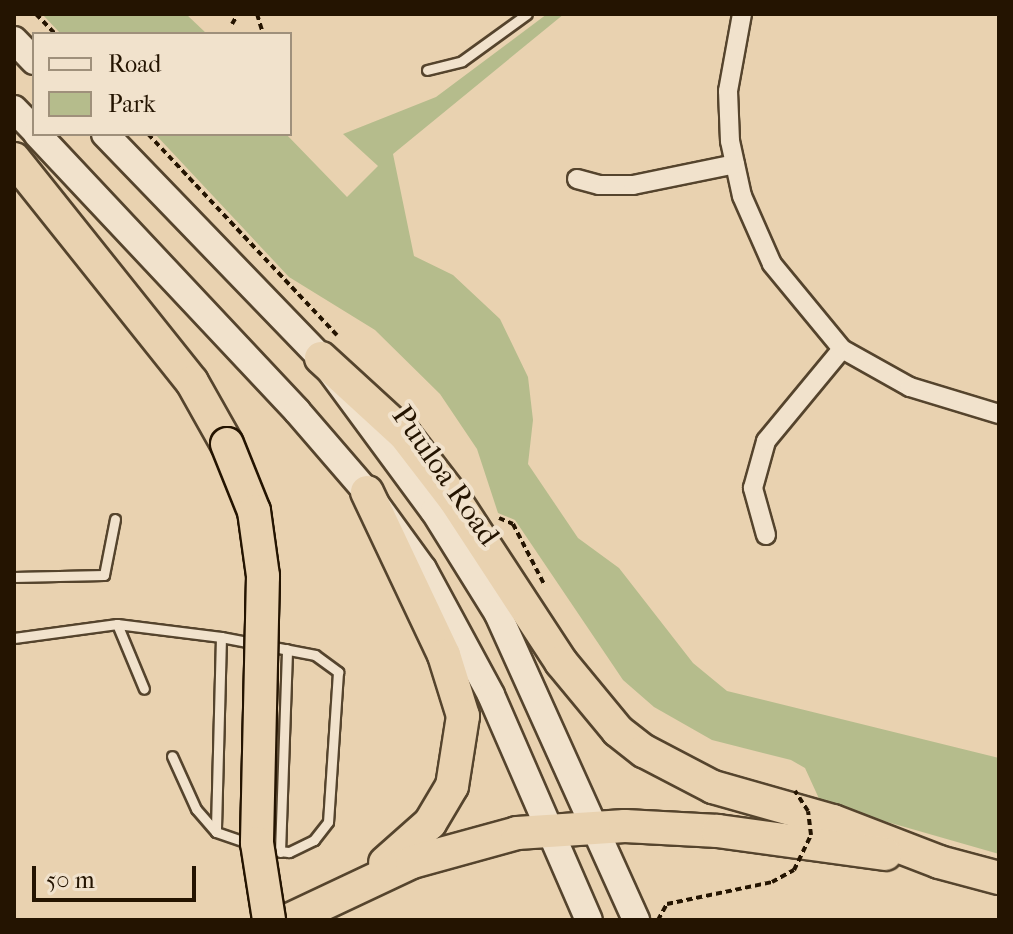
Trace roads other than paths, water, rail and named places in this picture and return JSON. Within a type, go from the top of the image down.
[{"type":"highway","points":[[14,159],[192,382],[227,444],[254,511],[263,576],[257,843],[269,920]]},
{"type":"highway","points":[[332,350],[430,466],[561,662],[618,731],[677,771],[713,787],[833,821],[939,862],[999,878]]},
{"type":"highway","points":[[321,904],[388,861],[430,823],[452,786],[459,760],[463,716],[455,685],[367,492]]},
{"type":"highway","points":[[289,920],[450,848],[550,829],[718,831],[939,862]]},
{"type":"main road","points":[[14,40],[32,59]]},
{"type":"main road","points":[[14,109],[32,128]]},
{"type":"main road","points":[[40,136],[367,492],[456,625],[589,920]]},
{"type":"main road","name":"Puuloa Road","points":[[107,136],[332,350],[498,614],[636,920]]},
{"type":"street","points":[[742,14],[728,91],[735,164],[749,217],[772,264],[842,349],[910,387],[999,414]]},
{"type":"street","points":[[577,179],[599,185],[633,185],[735,164]]},
{"type":"street","points":[[766,535],[753,488],[766,441],[842,349]]},
{"type":"lane","points":[[427,70],[462,61],[527,14]]},
{"type":"lane","points":[[14,577],[104,575],[115,519]]},
{"type":"lane","points":[[117,624],[144,689]]},
{"type":"lane","points":[[14,638],[117,624],[221,637],[315,655],[338,672],[328,822],[314,840],[280,852],[216,832],[196,809],[172,756]]},
{"type":"lane","points":[[216,832],[221,637]]},
{"type":"lane","points":[[280,852],[287,649]]}]
